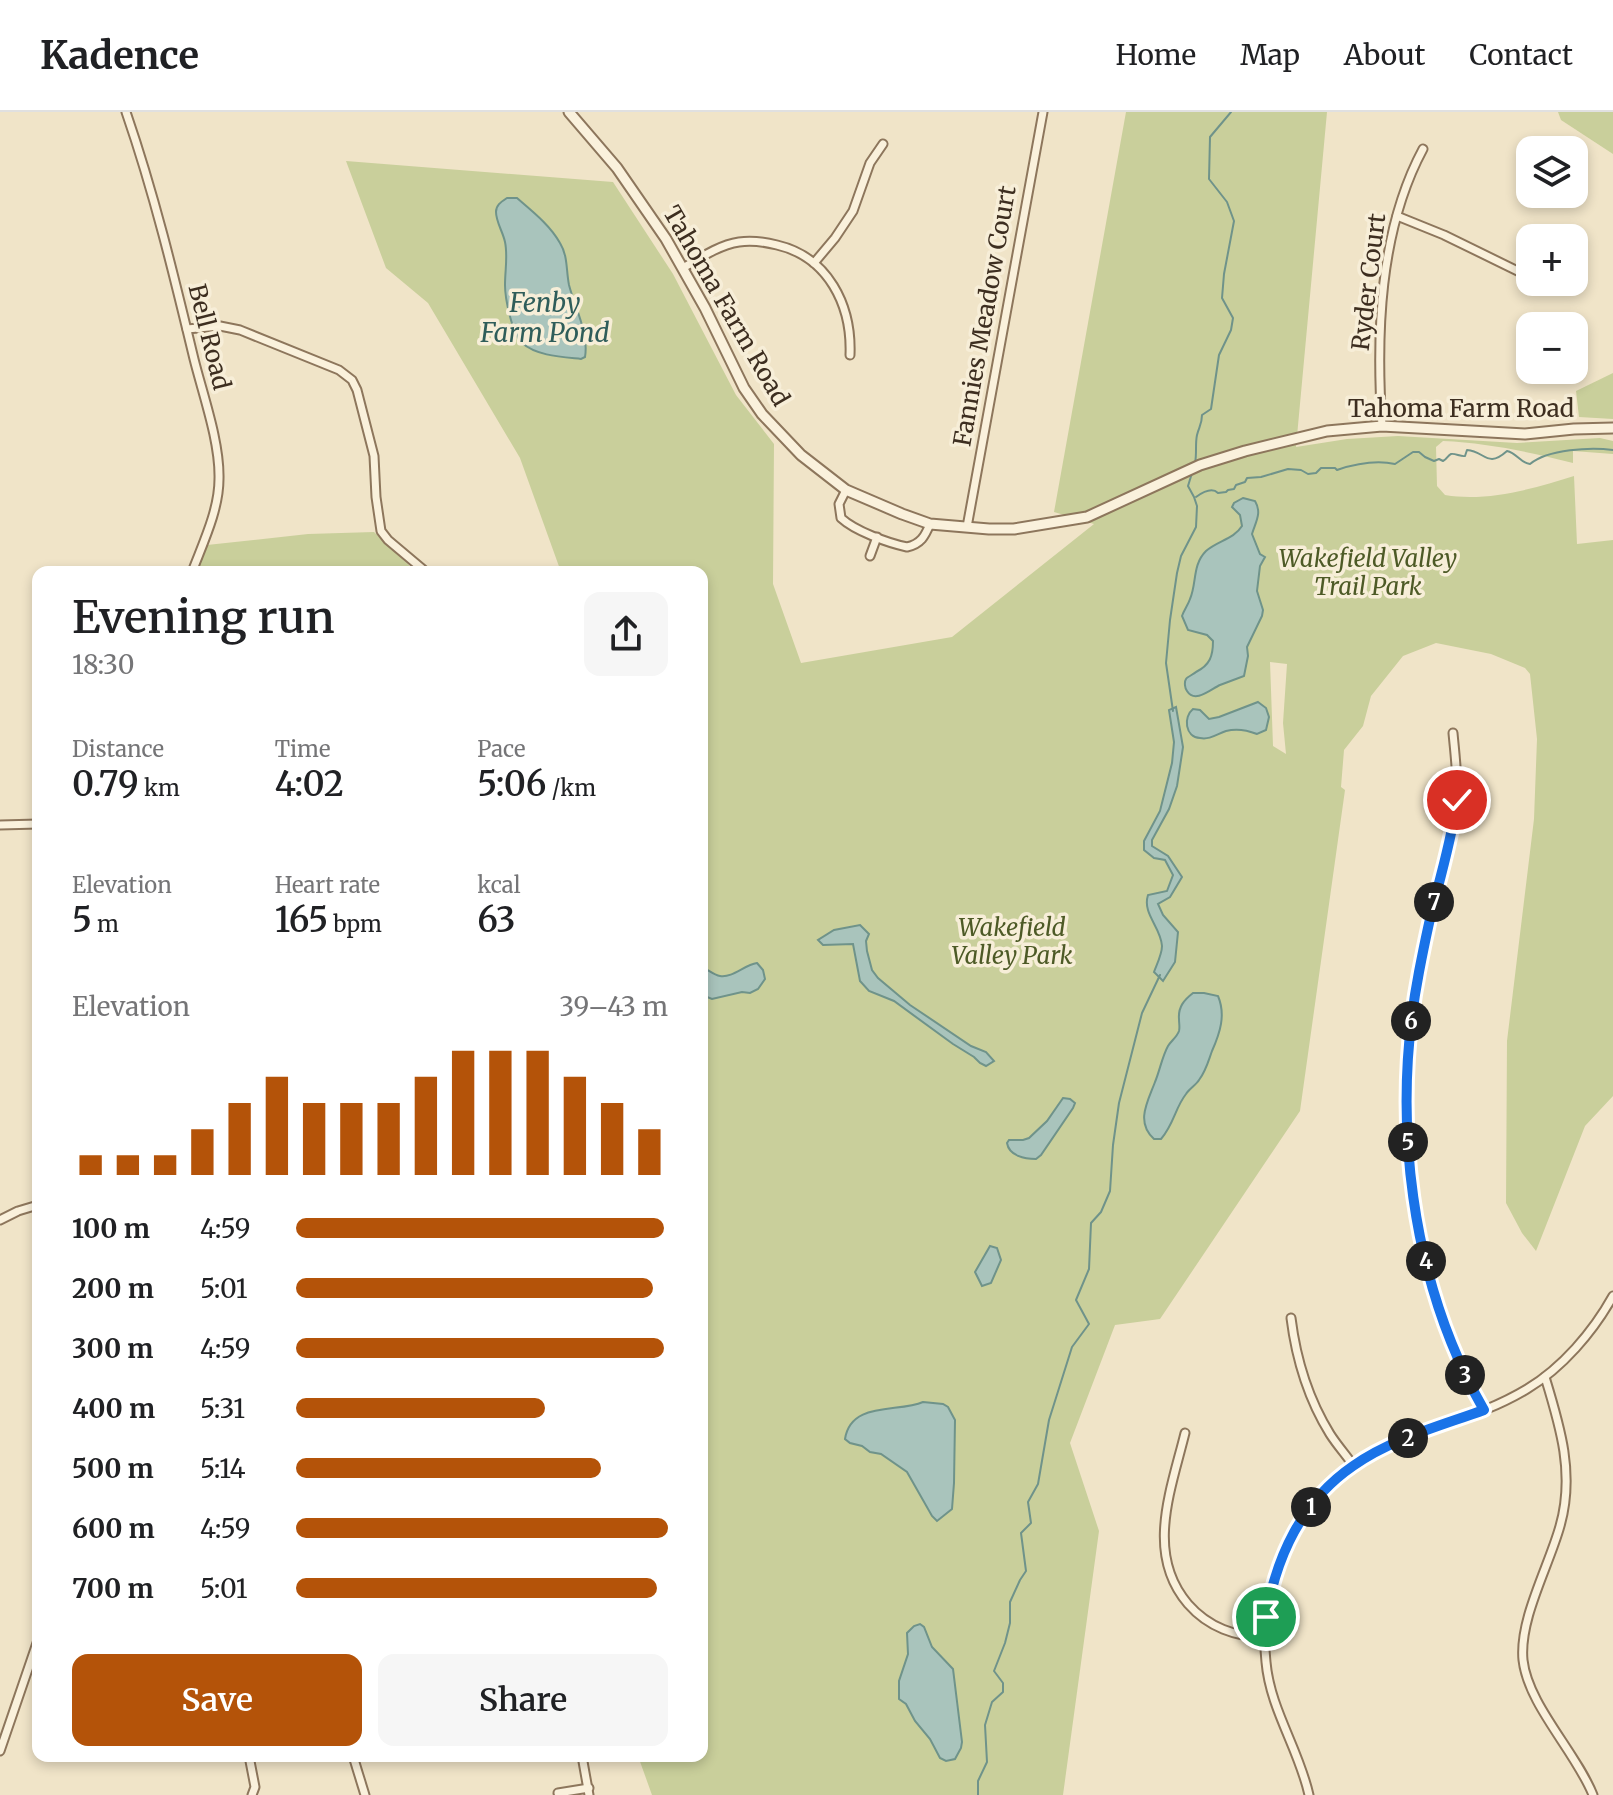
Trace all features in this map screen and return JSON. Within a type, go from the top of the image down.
[{"type":"street","name":"Bell Road","points":[[126,112],[155,207],[215,443],[219,470],[217,498],[194,566]]},
{"type":"street","name":"Tahoma Farm Road","points":[[569,112],[617,168],[652,218],[705,308],[744,388],[762,414],[801,455],[846,490],[930,524],[1014,529],[1087,517],[1200,465],[1327,431],[1382,426],[1525,434],[1613,428]]},
{"type":"street","name":"Fannies Meadow Court","points":[[967,527],[1043,112]]},
{"type":"street","points":[[814,263],[853,211],[870,163],[883,144]]},
{"type":"street","name":"Ryder Court","points":[[1382,426],[1378,366],[1387,266],[1406,185],[1423,149]]},
{"type":"street","points":[[1397,216],[1516,270]]},
{"type":"street","points":[[683,268],[729,244],[752,241],[788,248],[814,263],[831,281],[842,300],[848,323],[850,355]]},
{"type":"street","points":[[187,329],[212,326],[240,330],[339,370],[352,380],[374,456],[381,531],[419,566]]},
{"type":"street","points":[[846,490],[839,504],[841,518],[850,526],[877,537],[902,546],[913,546],[921,541],[930,524]]},
{"type":"street","points":[[870,556],[877,537]]},
{"type":"street","points":[[1453,733],[1457,786],[1455,815],[1413,1003],[1407,1061],[1407,1129],[1415,1208],[1433,1285],[1468,1382],[1484,1410]]},
{"type":"street","points":[[0,825],[32,824]]},
{"type":"street","points":[[0,1220],[32,1207]]},
{"type":"street","points":[[1309,1795],[1302,1767],[1274,1700],[1265,1658],[1266,1617],[1272,1587],[1289,1541],[1309,1509],[1353,1465],[1396,1443],[1484,1410],[1545,1377],[1587,1335],[1613,1296]]},
{"type":"street","points":[[1291,1318],[1298,1355],[1319,1414],[1353,1465]]},
{"type":"street","points":[[1545,1377],[1564,1445],[1567,1482],[1561,1525],[1529,1615],[1523,1660],[1533,1692],[1583,1773],[1593,1795]]},
{"type":"street","points":[[1185,1433],[1164,1527],[1164,1556],[1171,1578],[1191,1608],[1216,1627],[1238,1636],[1265,1638]]},
{"type":"street","points":[[0,1751],[32,1658]]},
{"type":"street","points":[[250,1762],[255,1787],[252,1795]]},
{"type":"street","points":[[355,1762],[365,1795]]},
{"type":"street","points":[[558,1793],[589,1792],[583,1762]]},
{"type":"green space","name":"Wakefield Valley Park","points":[[1126,112],[1327,112],[1296,447],[1347,439],[1398,436],[1517,443],[1600,438],[1613,441],[1613,454],[1573,451],[1573,463],[1476,444],[1443,441],[1436,447],[1437,486],[1445,495],[1493,495],[1526,490],[1574,476],[1577,544],[1613,540],[1613,1096],[1585,1126],[1536,1251],[1506,1203],[1507,1041],[1534,819],[1537,739],[1530,674],[1525,668],[1491,654],[1436,643],[1403,656],[1371,696],[1363,726],[1344,750],[1341,787],[1345,790],[1300,1111],[1160,1319],[1115,1325],[1070,1443],[1099,1531],[1063,1795],[652,1795],[640,1762],[708,1762],[708,566],[559,566],[520,458],[428,303],[386,268],[346,161],[613,182],[673,274],[736,395],[774,444],[773,584],[801,663],[952,637],[1094,524],[1054,512]],"holes":[[[1270,662],[1287,664],[1283,723],[1286,754],[1273,746]]]},
{"type":"green space","points":[[1558,112],[1613,112],[1613,154],[1588,136],[1561,120]]},
{"type":"green space","points":[[1613,373],[1613,419],[1579,417],[1576,391]]},
{"type":"green space","points":[[374,532],[410,566],[199,566],[207,545],[308,534]]},
{"type":"water","name":"Fenby Farm Pond","points":[[507,198],[517,198],[535,213],[563,248],[569,285],[585,339],[585,357],[581,359],[535,351],[522,343],[515,332],[505,291],[506,247],[496,212]]},
{"type":"water","points":[[1243,498],[1255,501],[1258,509],[1252,534],[1260,554],[1265,557],[1260,566],[1257,591],[1262,616],[1247,647],[1244,676],[1203,694],[1190,695],[1185,680],[1208,663],[1213,641],[1207,635],[1188,630],[1182,616],[1202,556],[1242,526],[1240,515],[1232,507]]},
{"type":"water","points":[[1258,702],[1266,708],[1269,717],[1266,730],[1257,734],[1234,730],[1210,737],[1195,737],[1187,726],[1193,709],[1200,710],[1209,719]]},
{"type":"water","points":[[1176,707],[1183,747],[1177,786],[1169,809],[1152,840],[1152,846],[1168,856],[1182,877],[1170,897],[1158,904],[1178,932],[1175,962],[1163,981],[1154,972],[1162,946],[1147,902],[1148,895],[1167,891],[1173,875],[1165,860],[1154,858],[1144,850],[1144,841],[1160,811],[1172,763],[1174,742],[1169,710]]},
{"type":"water","points":[[860,925],[869,934],[867,951],[872,970],[878,978],[910,1005],[971,1046],[986,1052],[994,1061],[986,1066],[980,1063],[894,1001],[869,991],[860,981],[853,944],[823,945],[818,940],[834,930]]},
{"type":"water","points":[[757,963],[763,970],[765,979],[758,989],[750,993],[708,997],[708,970],[725,976]]},
{"type":"water","points":[[1193,993],[1218,996],[1222,1010],[1220,1031],[1201,1077],[1182,1099],[1161,1139],[1154,1139],[1145,1126],[1147,1104],[1166,1050],[1179,1031],[1181,1007]]},
{"type":"water","points":[[1063,1098],[1075,1103],[1041,1155],[1036,1159],[1027,1158],[1011,1151],[1007,1143],[1009,1140],[1029,1138],[1047,1121]]},
{"type":"water","points":[[990,1246],[997,1248],[1001,1260],[991,1283],[982,1286],[975,1272]]},
{"type":"water","points":[[923,1402],[943,1404],[955,1420],[952,1509],[937,1521],[907,1472],[881,1454],[845,1439],[849,1427],[866,1413]]},
{"type":"water","points":[[920,1624],[932,1647],[953,1669],[962,1742],[955,1759],[946,1761],[940,1758],[906,1704],[899,1699],[899,1681],[908,1654],[907,1633]]},
{"type":"waterway","points":[[1195,463],[1196,438],[1202,415],[1211,409],[1219,355],[1233,318],[1222,298],[1234,221],[1227,202],[1209,179],[1210,137],[1231,112]]},
{"type":"waterway","points":[[1196,497],[1210,490],[1226,492],[1247,478],[1288,469],[1308,474],[1316,473],[1321,468],[1337,470],[1366,463],[1395,464],[1413,452],[1434,461],[1443,461],[1451,454],[1465,456],[1467,450],[1490,459],[1507,451],[1530,464],[1558,452],[1613,450]]},
{"type":"waterway","points":[[1173,711],[1166,663],[1177,573],[1181,556],[1196,527],[1197,506],[1188,486],[1192,473]]},
{"type":"waterway","points":[[978,1795],[978,1781],[987,1762],[985,1725],[992,1702],[1003,1692],[1003,1683],[994,1671],[1010,1623],[1010,1602],[1026,1571],[1021,1533],[1031,1523],[1028,1502],[1038,1484],[1049,1420],[1072,1347],[1089,1324],[1076,1300],[1089,1269],[1091,1223],[1101,1212],[1110,1191],[1119,1103],[1142,1013],[1160,975]]},
{"type":"route","points":[[1266,1617],[1277,1569],[1298,1523],[1338,1478],[1374,1453],[1484,1410],[1454,1348],[1433,1285],[1415,1208],[1407,1129],[1407,1061],[1413,1003],[1457,800]]},
{"type":"park label","name":"Wakefield Valley Trail Park","points":[[1368,573]]}]
